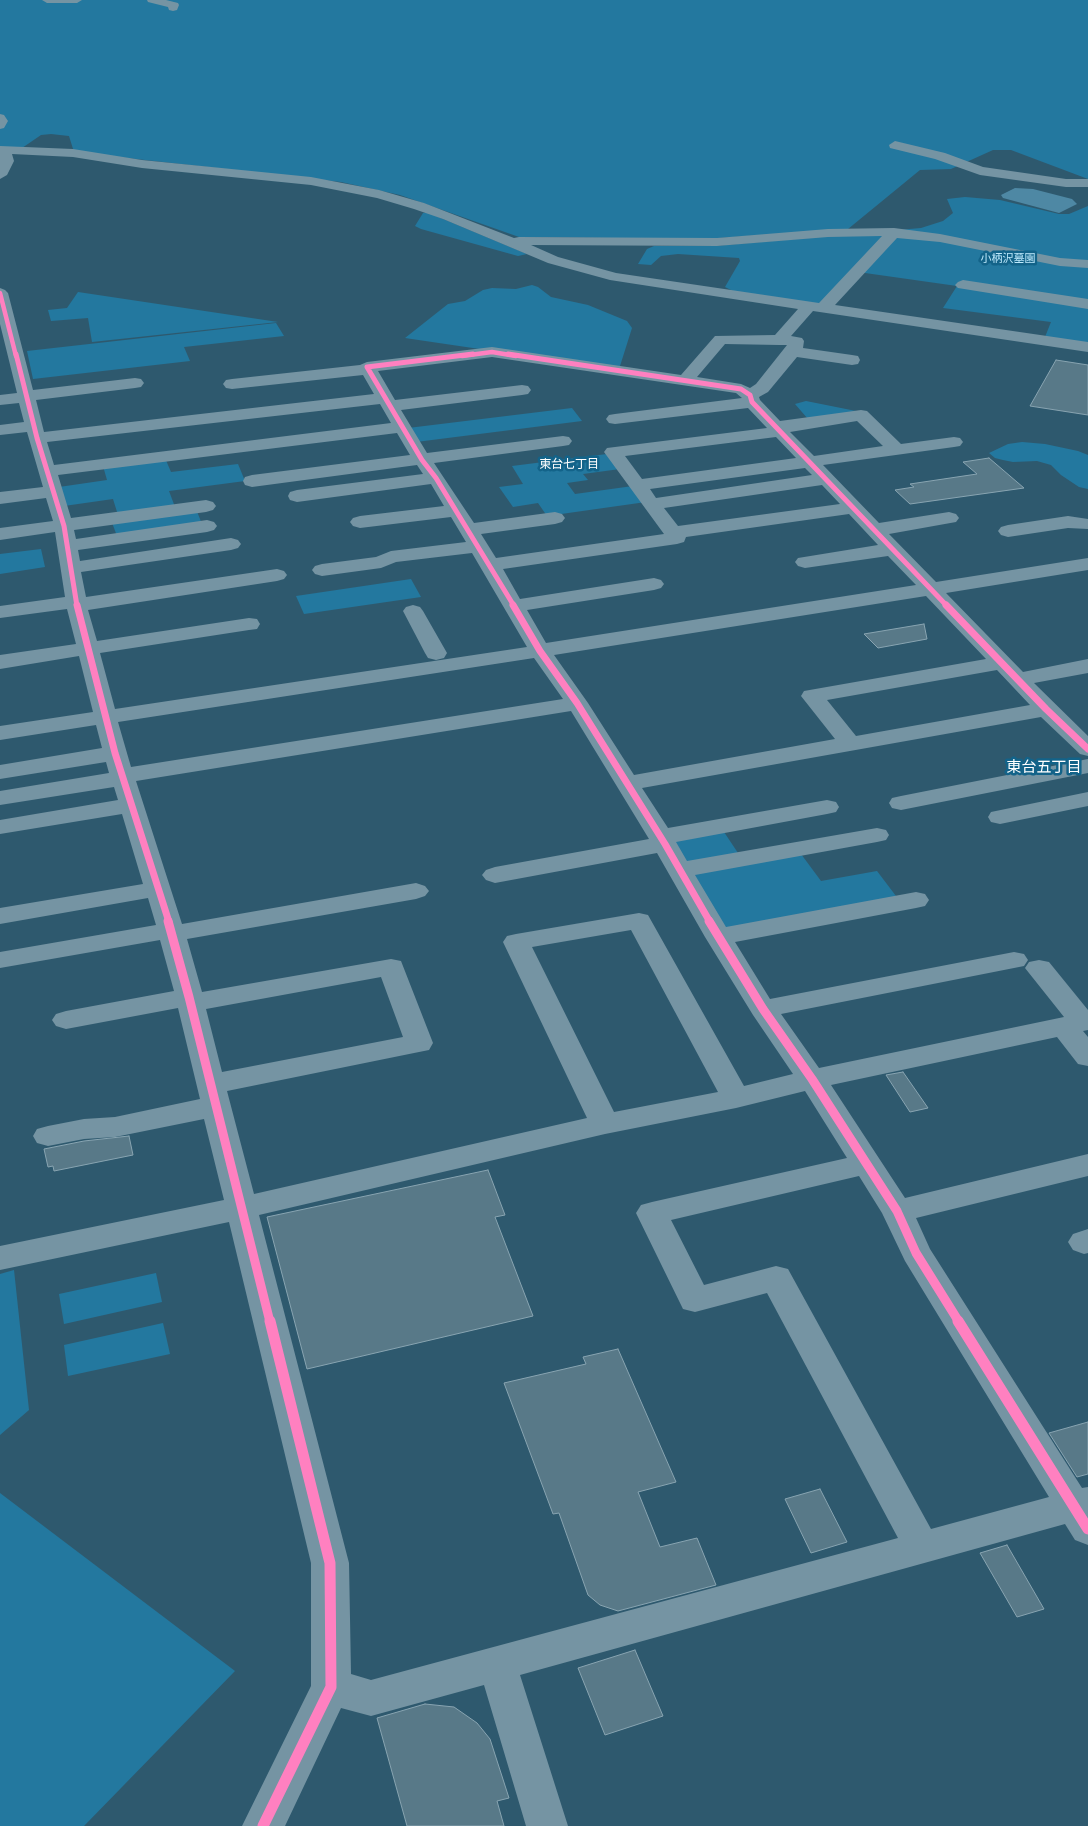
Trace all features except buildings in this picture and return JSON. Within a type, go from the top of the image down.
[{"type":"street","points":[[47,0],[77,0]]},
{"type":"street","points":[[152,0],[174,5],[173,8]]},
{"type":"street","points":[[0,118],[2,122],[0,125]]},
{"type":"street","points":[[895,145],[940,156],[980,171],[1066,183],[1088,184]]},
{"type":"street","points":[[0,175],[7,161],[2,150],[73,153],[142,164],[311,181],[387,196],[448,216],[553,260],[615,277],[1088,347]]},
{"type":"street","points":[[511,242],[717,242],[828,233],[894,232],[940,238],[1060,262],[1088,264]]},
{"type":"street","points":[[779,340],[894,232]]},
{"type":"street","points":[[964,285],[1088,304]]},
{"type":"street","points":[[0,293],[8,352],[26,397],[52,491],[64,526],[76,603],[122,778],[172,932],[330,1563],[332,1687],[262,1826]]},
{"type":"street","points":[[613,386],[676,381],[721,339],[796,341],[793,351],[762,388],[751,398],[615,419]]},
{"type":"street","points":[[793,351],[852,360]]},
{"type":"street","points":[[368,369],[366,367],[492,352],[676,381],[741,389],[1046,709],[1084,741]]},
{"type":"street","points":[[579,366],[590,381]]},
{"type":"street","points":[[232,384],[368,369]]},
{"type":"street","points":[[332,1687],[371,1698],[922,1547],[1083,1512],[916,1253],[897,1211],[812,1079],[763,1009],[718,937],[663,840],[577,703],[536,644],[490,565],[436,478],[422,460],[368,369]]},
{"type":"street","points":[[0,400],[135,383]]},
{"type":"street","points":[[0,430],[35,432],[522,390]]},
{"type":"street","points":[[490,565],[677,538],[613,452],[780,429],[861,415],[896,449]]},
{"type":"street","points":[[48,471],[403,427]]},
{"type":"street","points":[[252,481],[562,440]]},
{"type":"street","points":[[637,485],[954,442]]},
{"type":"street","points":[[297,496],[436,478]]},
{"type":"street","points":[[652,504],[826,479]]},
{"type":"street","points":[[0,498],[52,491]]},
{"type":"street","points":[[0,534],[206,506]]},
{"type":"street","points":[[673,533],[854,508]]},
{"type":"street","points":[[360,522],[455,510]]},
{"type":"street","points":[[322,570],[381,562],[554,518]]},
{"type":"street","points":[[875,530],[949,518]]},
{"type":"street","points":[[1008,531],[1084,519]]},
{"type":"street","points":[[67,546],[207,526]]},
{"type":"street","points":[[70,568],[231,544]]},
{"type":"street","points":[[805,562],[894,549]]},
{"type":"street","points":[[927,584],[1088,552]]},
{"type":"street","points":[[0,717],[104,710],[927,584],[1088,564]]},
{"type":"street","points":[[0,612],[277,575]]},
{"type":"street","points":[[514,606],[654,584]]},
{"type":"street","points":[[413,611],[436,653]]},
{"type":"street","points":[[0,662],[249,624]]},
{"type":"street","points":[[0,733],[104,710],[436,653],[536,644]]},
{"type":"street","points":[[851,744],[812,696],[1002,663]]},
{"type":"street","points":[[1018,680],[1088,666]]},
{"type":"street","points":[[0,798],[577,703]]},
{"type":"street","points":[[627,783],[1046,709]]},
{"type":"street","points":[[901,803],[1088,766]]},
{"type":"street","points":[[0,772],[122,778]]},
{"type":"street","points":[[0,827],[122,778]]},
{"type":"street","points":[[1000,817],[1088,799]]},
{"type":"street","points":[[495,875],[826,807]]},
{"type":"street","points":[[681,870],[877,836]]},
{"type":"street","points":[[0,916],[158,889]]},
{"type":"street","points":[[0,960],[416,891]]},
{"type":"street","points":[[718,937],[916,900]]},
{"type":"street","points":[[605,1124],[516,942],[639,922],[736,1098]]},
{"type":"street","points":[[763,1009],[1026,964],[1078,1023],[1088,1057]]},
{"type":"street","points":[[48,1136],[84,1129],[115,1127],[214,1095],[419,1043],[391,968],[66,1020]]},
{"type":"street","points":[[0,1258],[242,1208],[605,1124],[736,1098],[812,1079],[1078,1023]]},
{"type":"street","points":[[866,1164],[652,1213],[694,1300],[776,1278],[922,1547]]},
{"type":"street","points":[[897,1211],[1088,1165]]},
{"type":"street","points":[[497,1663],[547,1826]]},
{"type":"green space","points":[[0,0],[1088,0],[1088,179],[1011,150],[993,150],[951,169],[920,170],[848,229],[705,239],[519,237],[400,195],[341,182],[74,152],[69,136],[51,134],[41,135],[22,148],[0,148]]},
{"type":"green space","name":"小柄沢墓園","points":[[965,197],[1000,200],[1059,214],[1069,214],[1088,206],[1088,343],[1045,337],[1051,322],[943,308],[957,286],[851,271],[820,304],[733,291],[725,287],[740,261],[739,258],[678,254],[661,256],[651,265],[638,264],[647,249],[654,246],[715,246],[921,228],[943,221],[953,213],[947,199]]},
{"type":"green space","points":[[423,213],[429,213],[527,254],[518,256],[421,229],[415,226]]},
{"type":"green space","points":[[532,285],[538,287],[551,297],[588,305],[627,321],[632,328],[620,366],[615,369],[405,338],[448,304],[465,301],[483,290],[492,288],[516,289]]},
{"type":"green space","points":[[78,292],[278,322],[92,342],[88,318],[51,321],[48,310],[67,308]]},
{"type":"green space","points":[[276,323],[284,336],[184,347],[190,361],[33,379],[27,351]]},
{"type":"green space","points":[[806,401],[861,412],[808,419],[795,404]]},
{"type":"green space","points":[[572,408],[582,421],[416,442],[408,428]]},
{"type":"green space","points":[[1022,442],[1045,444],[1088,455],[1088,489],[1079,487],[1061,475],[1051,465],[1037,461],[1013,462],[995,458],[989,453],[1008,444]]},
{"type":"green space","points":[[607,454],[620,469],[583,474],[588,480],[567,483],[575,494],[633,486],[646,502],[547,516],[538,503],[513,507],[499,487],[523,484],[512,466]]},
{"type":"green space","points":[[165,458],[171,472],[238,464],[245,481],[169,491],[175,507],[118,515],[113,499],[64,506],[59,487],[107,480],[103,466]]},
{"type":"green space","points":[[196,509],[202,524],[117,536],[111,520]]},
{"type":"green space","points":[[41,549],[45,567],[0,574],[0,554]]},
{"type":"green space","points":[[411,579],[421,597],[304,614],[296,596]]},
{"type":"green space","points":[[722,829],[738,853],[688,862],[682,860],[669,839]]},
{"type":"green space","points":[[801,854],[821,881],[877,871],[899,900],[729,930],[724,927],[691,878],[701,871]]},
{"type":"green space","points":[[14,1270],[29,1410],[0,1435],[0,1274]]},
{"type":"green space","points":[[156,1273],[162,1302],[64,1324],[59,1294]]},
{"type":"green space","points":[[163,1323],[170,1354],[68,1376],[64,1345]]},
{"type":"green space","points":[[0,1493],[235,1671],[84,1826],[0,1826]]},
{"type":"shaded area","points":[[1015,188],[1033,189],[1072,199],[1077,204],[1059,213],[1003,198],[1001,195]]},
{"type":"cycle path","points":[[0,293],[37,438],[64,526],[76,602],[115,753],[171,930],[189,997],[330,1563],[331,1687],[263,1826]]},
{"type":"cycle path","points":[[1088,749],[1046,709],[752,402],[750,395],[741,389],[492,352],[367,367],[422,460],[436,478],[490,565],[540,651],[577,703],[665,844],[718,937],[763,1009],[812,1079],[897,1211],[916,1253],[1088,1529]]},
{"type":"district","name":"東台七丁目","points":[[569,465]]},
{"type":"district","name":"東台五丁目","points":[[1044,769]]}]
